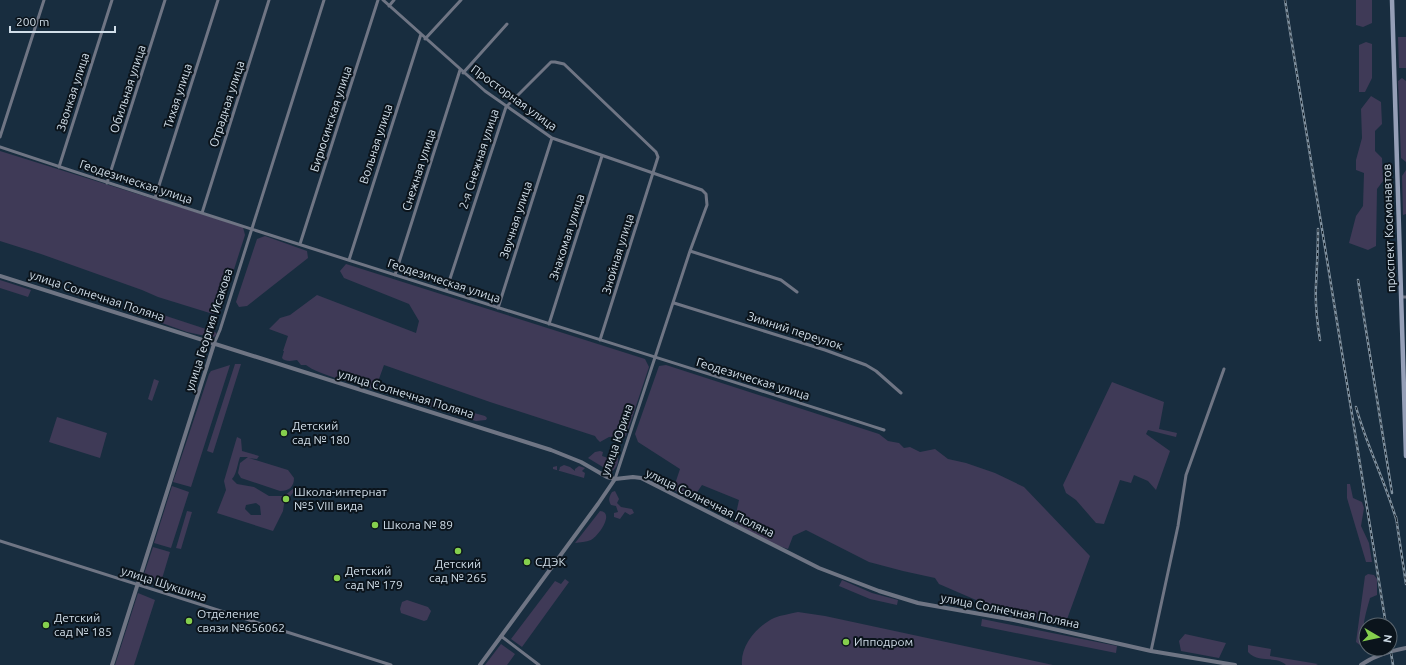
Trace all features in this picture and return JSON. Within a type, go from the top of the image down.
[{"type":"main road","name":"проспект Космонавтов","points":[[1392,0],[1404,297],[1406,456]]},
{"type":"street","points":[[0,137],[44,0]]},
{"type":"street","name":"Звонкая улица","points":[[59,167],[112,0]]},
{"type":"street","name":"Обильная улица","points":[[107,183],[165,0]]},
{"type":"street","name":"Тихая улица","points":[[155,198],[218,0]]},
{"type":"street","name":"Отрадная улица","points":[[202,213],[269,0]]},
{"type":"street","name":"улица Георгия Исакова","points":[[112,665],[324,0]]},
{"type":"street","name":"Бирюсинская улица","points":[[300,244],[378,0]]},
{"type":"street","name":"Просторная улица","points":[[383,0],[463,73],[506,106],[552,138],[702,190]]},
{"type":"street","points":[[389,6],[394,0]]},
{"type":"street","points":[[425,39],[461,0]]},
{"type":"street","points":[[463,73],[507,24]]},
{"type":"street","name":"Вольная улица","points":[[348,260],[420,34]]},
{"type":"street","name":"2-я Снежная улица","points":[[446,291],[506,106],[551,62],[564,64]]},
{"type":"street","name":"Знойная улица","points":[[564,64],[656,152],[658,157],[600,340]]},
{"type":"street","name":"Снежная улица","points":[[395,275],[460,70]]},
{"type":"street","name":"Звучная улица","points":[[498,308],[552,138]]},
{"type":"street","name":"Геодезическая улица","points":[[0,147],[107,183],[884,430]]},
{"type":"street","name":"Знакомая улица","points":[[549,324],[602,156]]},
{"type":"street","name":"улица Юрина","points":[[480,665],[615,479],[690,251],[707,205],[706,194],[702,190]]},
{"type":"street","points":[[690,251],[781,280],[798,292]]},
{"type":"street","name":"улица Солнечная Поляна","points":[[0,276],[551,450],[581,462],[607,478],[641,478],[819,568],[879,591],[918,602],[1014,620],[1151,651],[1235,665]]},
{"type":"street","name":"Зимний переулок","points":[[674,303],[825,350],[866,365],[901,393]]},
{"type":"street","points":[[1151,651],[1178,526],[1186,475],[1224,369]]},
{"type":"street","name":"улица Шукшина","points":[[0,541],[391,665]]},
{"type":"street","points":[[501,636],[539,665]]},
{"type":"street","points":[[1361,665],[1373,657],[1406,648]]},
{"type":"shaded area","points":[[1356,0],[1372,0],[1372,23],[1363,27],[1356,25]]},
{"type":"shaded area","points":[[1398,37],[1406,37],[1406,68],[1399,68]]},
{"type":"shaded area","points":[[1366,42],[1372,44],[1372,78],[1365,92],[1359,92],[1359,45]]},
{"type":"shaded area","points":[[1402,78],[1406,81],[1406,162],[1401,158],[1398,81]]},
{"type":"shaded area","points":[[1371,96],[1381,102],[1382,124],[1375,131],[1375,151],[1382,158],[1383,181],[1377,189],[1376,246],[1368,250],[1349,243],[1356,216],[1363,206],[1364,173],[1356,170],[1356,160],[1362,138],[1361,109]]},
{"type":"shaded area","points":[[0,151],[243,227],[245,235],[221,310],[213,314],[158,297],[41,254],[0,241]]},
{"type":"shaded area","points":[[1406,170],[1406,214],[1403,215],[1402,176]]},
{"type":"shaded area","points":[[265,236],[307,251],[308,258],[247,306],[239,307],[236,302],[257,239]]},
{"type":"shaded area","points":[[346,264],[645,359],[649,367],[626,436],[609,437],[600,442],[595,436],[490,402],[384,365],[375,390],[339,379],[312,369],[306,365],[301,365],[297,360],[289,361],[283,359],[283,351],[288,336],[269,329],[280,318],[290,315],[317,295],[416,333],[419,321],[409,304],[344,278],[340,271]]},
{"type":"shaded area","points":[[0,280],[31,290],[28,297],[0,288]]},
{"type":"shaded area","points":[[149,311],[215,332],[217,334],[214,337],[210,337],[187,332],[148,318]]},
{"type":"shaded area","points":[[235,364],[241,364],[213,453],[207,451]]},
{"type":"shaded area","points":[[230,365],[191,487],[173,482],[209,374],[211,371]]},
{"type":"shaded area","points":[[666,365],[879,434],[888,441],[899,443],[904,448],[910,447],[920,452],[935,449],[948,459],[966,463],[995,473],[1024,487],[1090,556],[1066,622],[1013,616],[939,584],[935,578],[869,562],[806,530],[793,536],[788,549],[776,545],[734,523],[739,500],[702,485],[693,498],[673,490],[680,469],[638,442],[635,434],[659,366]]},
{"type":"shaded area","points":[[154,379],[159,381],[152,401],[148,399]]},
{"type":"shaded area","points":[[1112,382],[1164,402],[1159,429],[1177,433],[1176,437],[1148,430],[1146,434],[1170,451],[1156,490],[1148,481],[1134,475],[1131,483],[1120,480],[1104,524],[1096,523],[1076,500],[1066,493],[1063,485]]},
{"type":"shaded area","points":[[409,395],[485,416],[487,418],[486,420],[476,421],[408,400],[406,398]]},
{"type":"shaded area","points":[[57,417],[107,433],[100,458],[49,442]]},
{"type":"shaded area","points":[[237,437],[241,439],[242,451],[259,456],[257,459],[249,458],[288,470],[294,478],[293,484],[290,488],[280,491],[241,478],[238,473],[240,463],[248,457],[240,457],[236,472],[232,479],[237,484],[254,487],[269,496],[284,496],[294,488],[296,489],[284,504],[283,511],[273,531],[217,513],[226,490],[224,481]],"holes":[[[256,503],[260,506],[261,515],[251,515],[245,509],[246,505]]]},
{"type":"shaded area","points":[[595,452],[603,452],[602,456],[608,458],[610,455],[618,458],[617,466],[611,472],[588,458]]},
{"type":"shaded area","points":[[564,465],[575,471],[575,469],[579,466],[585,468],[582,471],[585,473],[584,478],[559,471],[560,467]]},
{"type":"shaded area","points":[[557,466],[557,470],[553,469],[553,467]]},
{"type":"shaded area","points":[[1347,484],[1350,484],[1353,498],[1362,502],[1364,508],[1361,526],[1369,543],[1372,562],[1366,562],[1347,498]]},
{"type":"shaded area","points":[[172,486],[189,492],[171,548],[154,543]]},
{"type":"shaded area","points":[[615,491],[619,499],[617,503],[621,507],[632,509],[634,513],[630,515],[625,512],[620,519],[614,517],[614,513],[618,512],[616,506],[611,505],[609,502],[609,498],[612,492]]},
{"type":"shaded area","points":[[187,511],[192,512],[181,549],[176,548]]},
{"type":"shaded area","points":[[600,511],[604,512],[606,515],[606,520],[598,534],[591,540],[575,543]]},
{"type":"shaded area","points":[[153,547],[170,552],[161,582],[143,577]]},
{"type":"shaded area","points":[[1368,574],[1374,575],[1377,579],[1377,595],[1370,598],[1365,617],[1359,617],[1365,576]]},
{"type":"shaded area","points":[[565,579],[569,582],[522,647],[511,639],[555,581],[561,584]]},
{"type":"shaded area","points":[[842,580],[872,593],[898,600],[897,605],[870,599],[839,586]]},
{"type":"shaded area","points":[[138,593],[155,600],[134,665],[115,665]]},
{"type":"shaded area","points":[[407,600],[428,607],[431,611],[427,620],[424,621],[401,613],[400,609],[402,602]]},
{"type":"shaded area","name":"Ипподром","points":[[798,612],[825,616],[1053,665],[742,665],[744,651],[751,637],[756,631],[774,618]]},
{"type":"shaded area","points":[[982,619],[1117,646],[1116,653],[981,626]]},
{"type":"shaded area","points":[[1358,627],[1358,644],[1356,642]]},
{"type":"shaded area","points":[[1185,634],[1226,643],[1219,658],[1181,651],[1179,641]]},
{"type":"shaded area","points":[[501,644],[515,654],[507,665],[485,665]]},
{"type":"shaded area","points":[[1248,645],[1271,649],[1270,656],[1318,664],[1286,665],[1277,660],[1257,658],[1248,652]]},
{"type":"railway","points":[[1285,0],[1385,617]]},
{"type":"railway","points":[[1318,229],[1316,299],[1320,340]]},
{"type":"railway","points":[[1358,280],[1392,493]]},
{"type":"railway","points":[[1356,407],[1360,422],[1388,493],[1397,522]]},
{"type":"railway","points":[[1396,517],[1406,584]]},
{"type":"railway","points":[[1392,657],[1393,665]]},
{"type":"place","name":"Детский сад № 180","points":[[284,433]]},
{"type":"place","name":"Школа-интернат №5 VIII вида","points":[[286,499]]},
{"type":"place","name":"Школа № 89","points":[[375,525]]},
{"type":"place","name":"Детский сад № 265","points":[[458,551]]},
{"type":"place","name":"СДЭК","points":[[527,562]]},
{"type":"place","name":"Детский сад № 179","points":[[337,578]]},
{"type":"place","name":"Отделение связи №656062","points":[[189,621]]},
{"type":"place","name":"Детский сад № 185","points":[[46,625]]},
{"type":"place","name":"Ипподром","points":[[846,642]]}]
